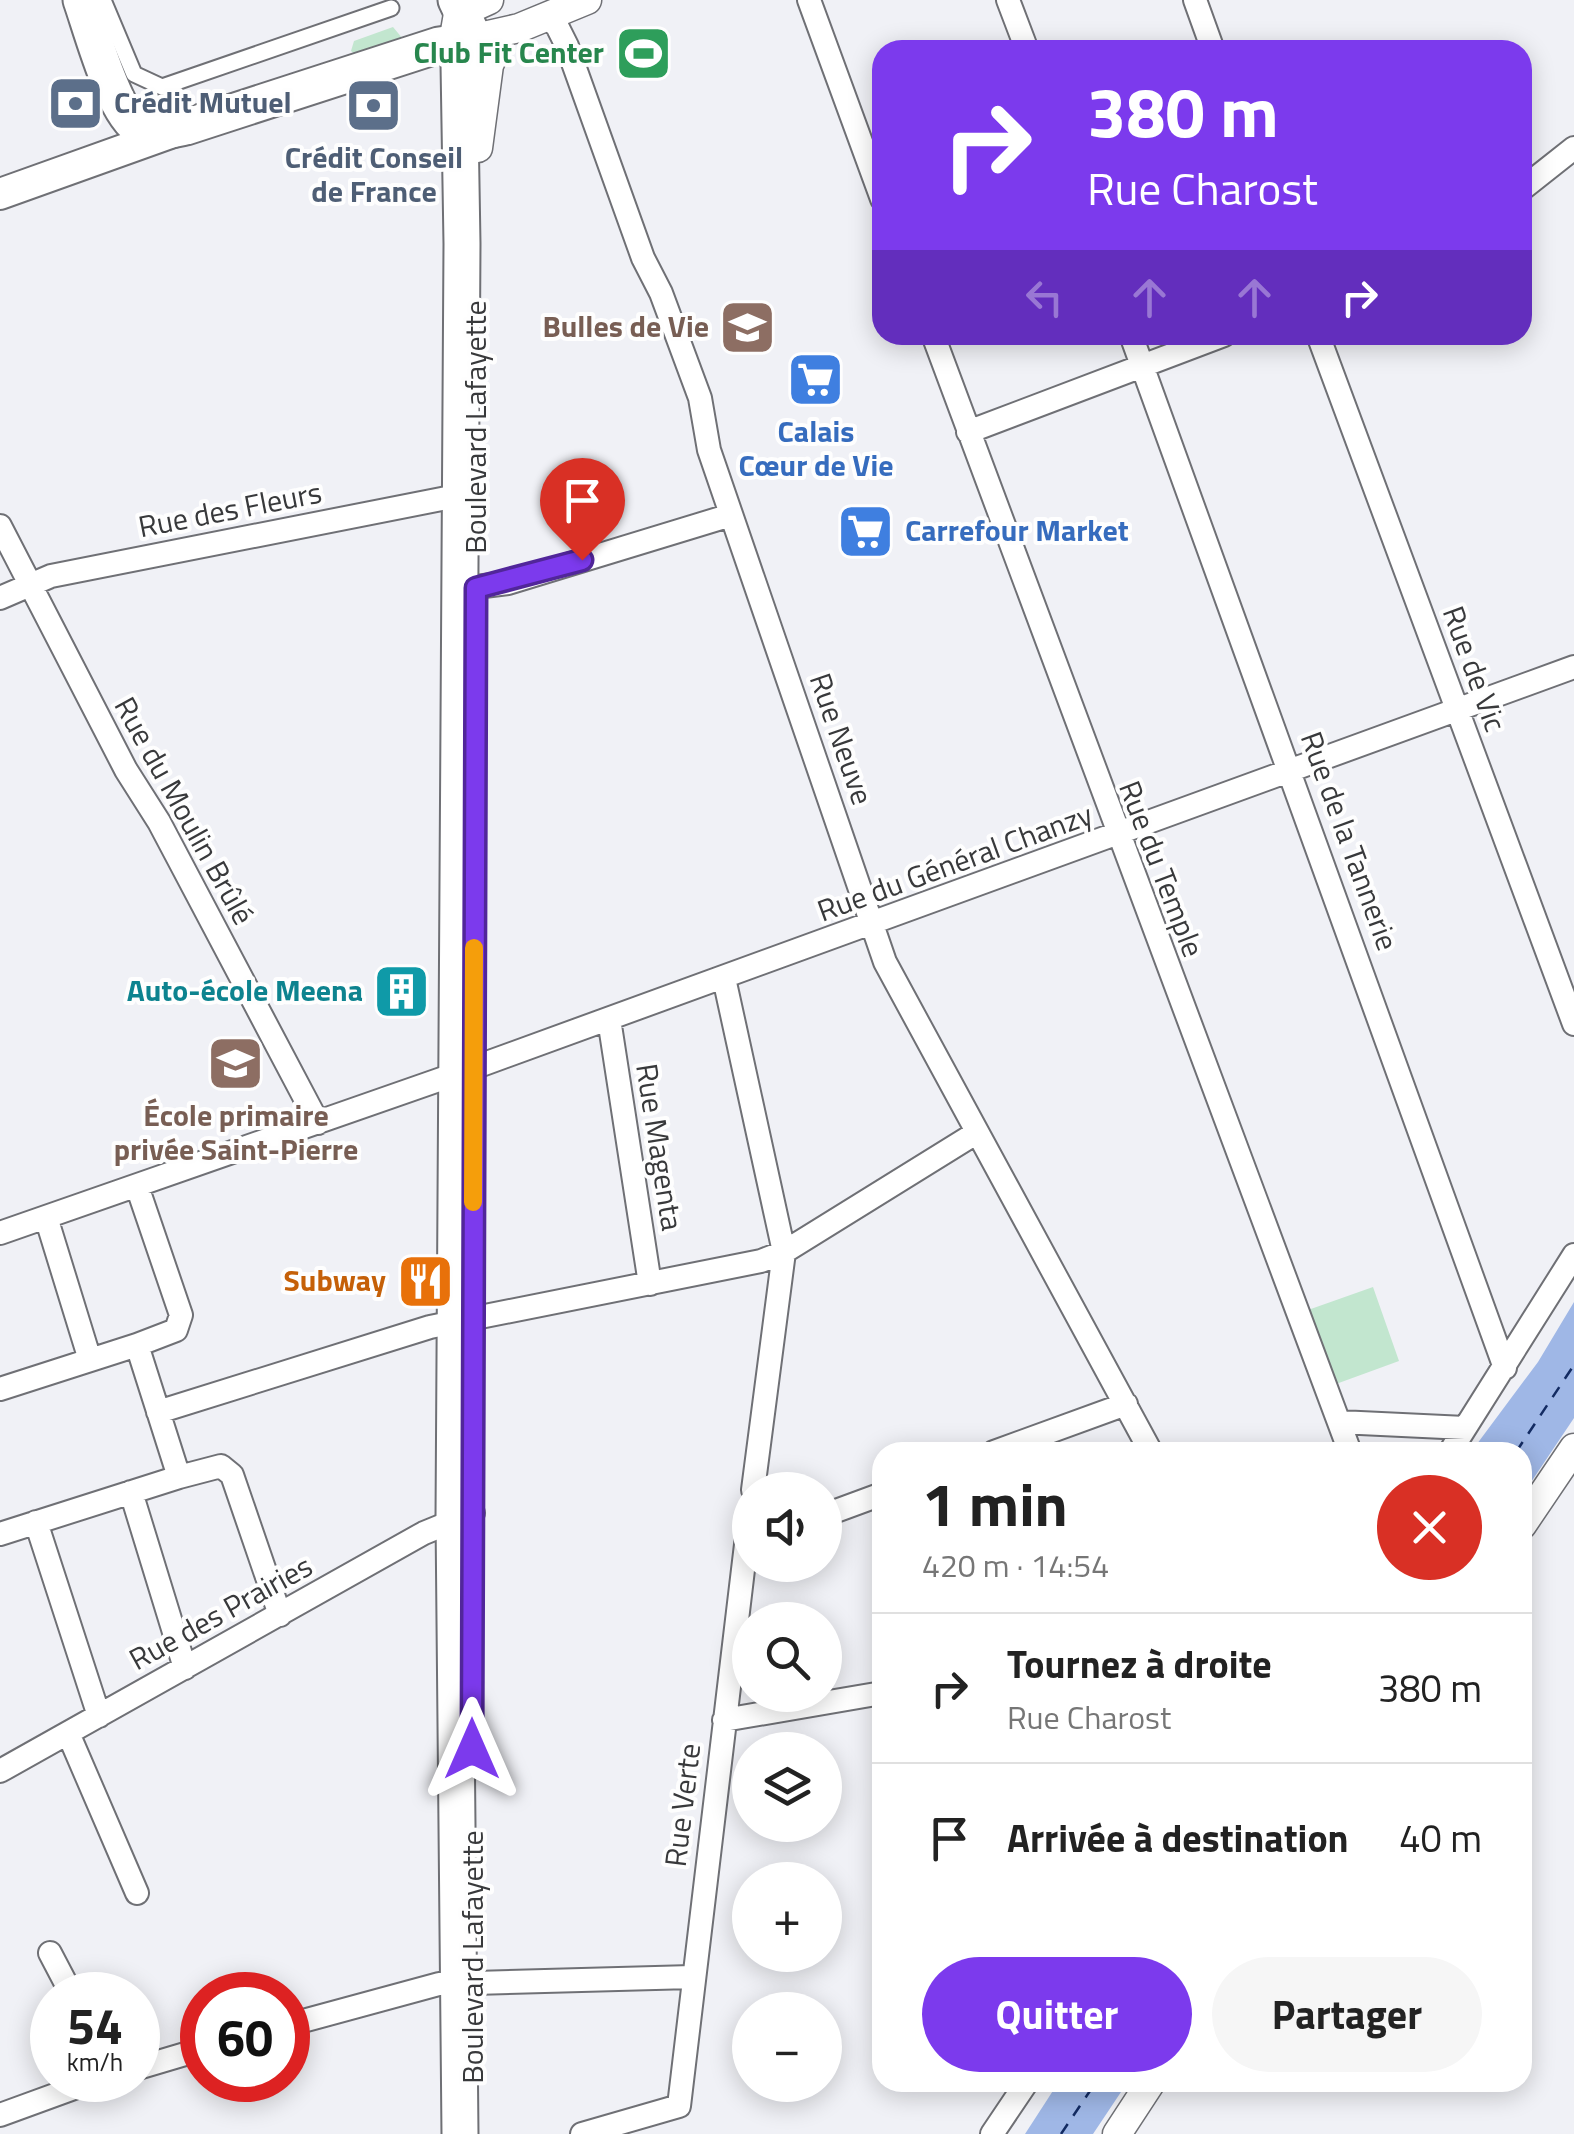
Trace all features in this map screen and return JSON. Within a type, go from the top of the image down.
[{"type":"main road","points":[[0,180],[109,139],[119,123],[115,93],[81,0]]},
{"type":"main road","points":[[0,194],[261,100],[460,14]]},
{"type":"main road","name":"Boulevard Lafayette","points":[[460,14],[478,148],[468,494]]},
{"type":"main road","name":"Boulevard Lafayette","points":[[460,14],[468,494],[466,1983],[460,2134]]},
{"type":"main road","points":[[115,93],[137,127],[162,131],[186,127]]},
{"type":"main road","name":"Boulevard Lafayette","points":[[466,1983],[475,2134]]},
{"type":"street","points":[[103,0],[134,74],[162,87],[390,7]]},
{"type":"street","points":[[478,148],[490,59],[519,28],[587,0]]},
{"type":"street","points":[[809,0],[872,172]]},
{"type":"street","points":[[1008,0],[1022,40]]},
{"type":"street","points":[[1195,0],[1209,40]]},
{"type":"street","points":[[460,14],[519,28]]},
{"type":"street","name":"Rue Neuve","points":[[546,17],[558,26],[567,46],[643,258],[662,293],[700,398],[706,439],[872,924],[911,1015],[1147,1442]]},
{"type":"street","points":[[1532,180],[1574,148]]},
{"type":"street","name":"Rue du Temple","points":[[937,345],[1116,837],[1211,1090],[1236,1142],[1346,1442]]},
{"type":"street","name":"Rue de la Tannerie","points":[[1135,345],[1292,772],[1504,1368]]},
{"type":"street","points":[[968,432],[1198,345]]},
{"type":"street","name":"Rue de Vic","points":[[1322,345],[1574,1024]]},
{"type":"street","name":"Rue des Fleurs","points":[[0,598],[30,582],[468,494]]},
{"type":"street","points":[[468,588],[508,582],[731,515]]},
{"type":"street","name":"Rue du Moulin Brûlé","points":[[0,526],[126,770],[159,822],[318,1123]]},
{"type":"street","name":"Rue du Général Chanzy","points":[[0,1233],[610,1019],[1574,668]]},
{"type":"street","points":[[724,978],[784,1252],[755,1472]]},
{"type":"street","name":"Rue Magenta","points":[[610,1019],[650,1284]]},
{"type":"street","points":[[158,1412],[464,1320],[650,1284],[784,1252],[976,1133]]},
{"type":"street","points":[[0,1389],[176,1330],[181,1320],[138,1186]]},
{"type":"street","points":[[46,1217],[90,1360]]},
{"type":"street","points":[[1456,1442],[1574,1256]]},
{"type":"street","points":[[1549,1296],[1574,1277]]},
{"type":"street","points":[[137,1345],[179,1476]]},
{"type":"street","points":[[1022,1442],[1126,1404]]},
{"type":"street","points":[[1339,1422],[1465,1428]]},
{"type":"street","points":[[1532,1510],[1574,1448]]},
{"type":"street","points":[[0,1534],[213,1466],[227,1470],[280,1615]]},
{"type":"street","points":[[131,1492],[184,1668]]},
{"type":"street","points":[[842,1509],[872,1498]]},
{"type":"street","name":"Rue des Prairies","points":[[0,1771],[464,1515]]},
{"type":"street","points":[[36,1522],[99,1716]]},
{"type":"street","name":"Rue Verte","points":[[582,2134],[679,2106],[743,1582]]},
{"type":"street","points":[[724,1720],[872,1695]]},
{"type":"street","points":[[68,1733],[136,1893]]},
{"type":"street","points":[[50,1953],[60,1972]]},
{"type":"street","points":[[310,2019],[425,1987],[692,1976]]},
{"type":"street","points":[[992,2134],[1020,2092]]},
{"type":"street","points":[[1117,2134],[1144,2092]]},
{"type":"street","points":[[0,2115],[36,2102]]},
{"type":"green space","points":[[393,27],[403,39],[356,55],[351,51],[354,41]]},
{"type":"green space","points":[[1373,1287],[1399,1361],[1336,1384],[1308,1310]]},
{"type":"water","points":[[1574,1302],[1574,1418],[1532,1481],[1532,1442],[1478,1442],[1538,1362]]},
{"type":"water","points":[[1052,2092],[1121,2092],[1093,2134],[1025,2134]]},
{"type":"ferry route","points":[[1523,1442],[1574,1365]]},
{"type":"ferry route","points":[[1061,2134],[1089,2092]]},
{"type":"slow traffic","points":[[473,1202],[474,948]]},
{"type":"place","name":"Club Fit Center","points":[[643,53]]},
{"type":"place","name":"Crédit Mutuel","points":[[75,103]]},
{"type":"place","name":"Crédit Conseil de France","points":[[374,105]]},
{"type":"place","name":"Bulles de Vie","points":[[748,327]]},
{"type":"place","name":"Calais Cœur de Vie","points":[[816,380]]},
{"type":"place","name":"Carrefour Market","points":[[866,531]]},
{"type":"place","name":"Auto-école Meena","points":[[402,991]]},
{"type":"place","name":"École primaire privée Saint-Pierre","points":[[236,1063]]},
{"type":"place","name":"Subway","points":[[425,1281]]},
{"type":"route","points":[[472,1749],[476,588],[582,560]]}]
